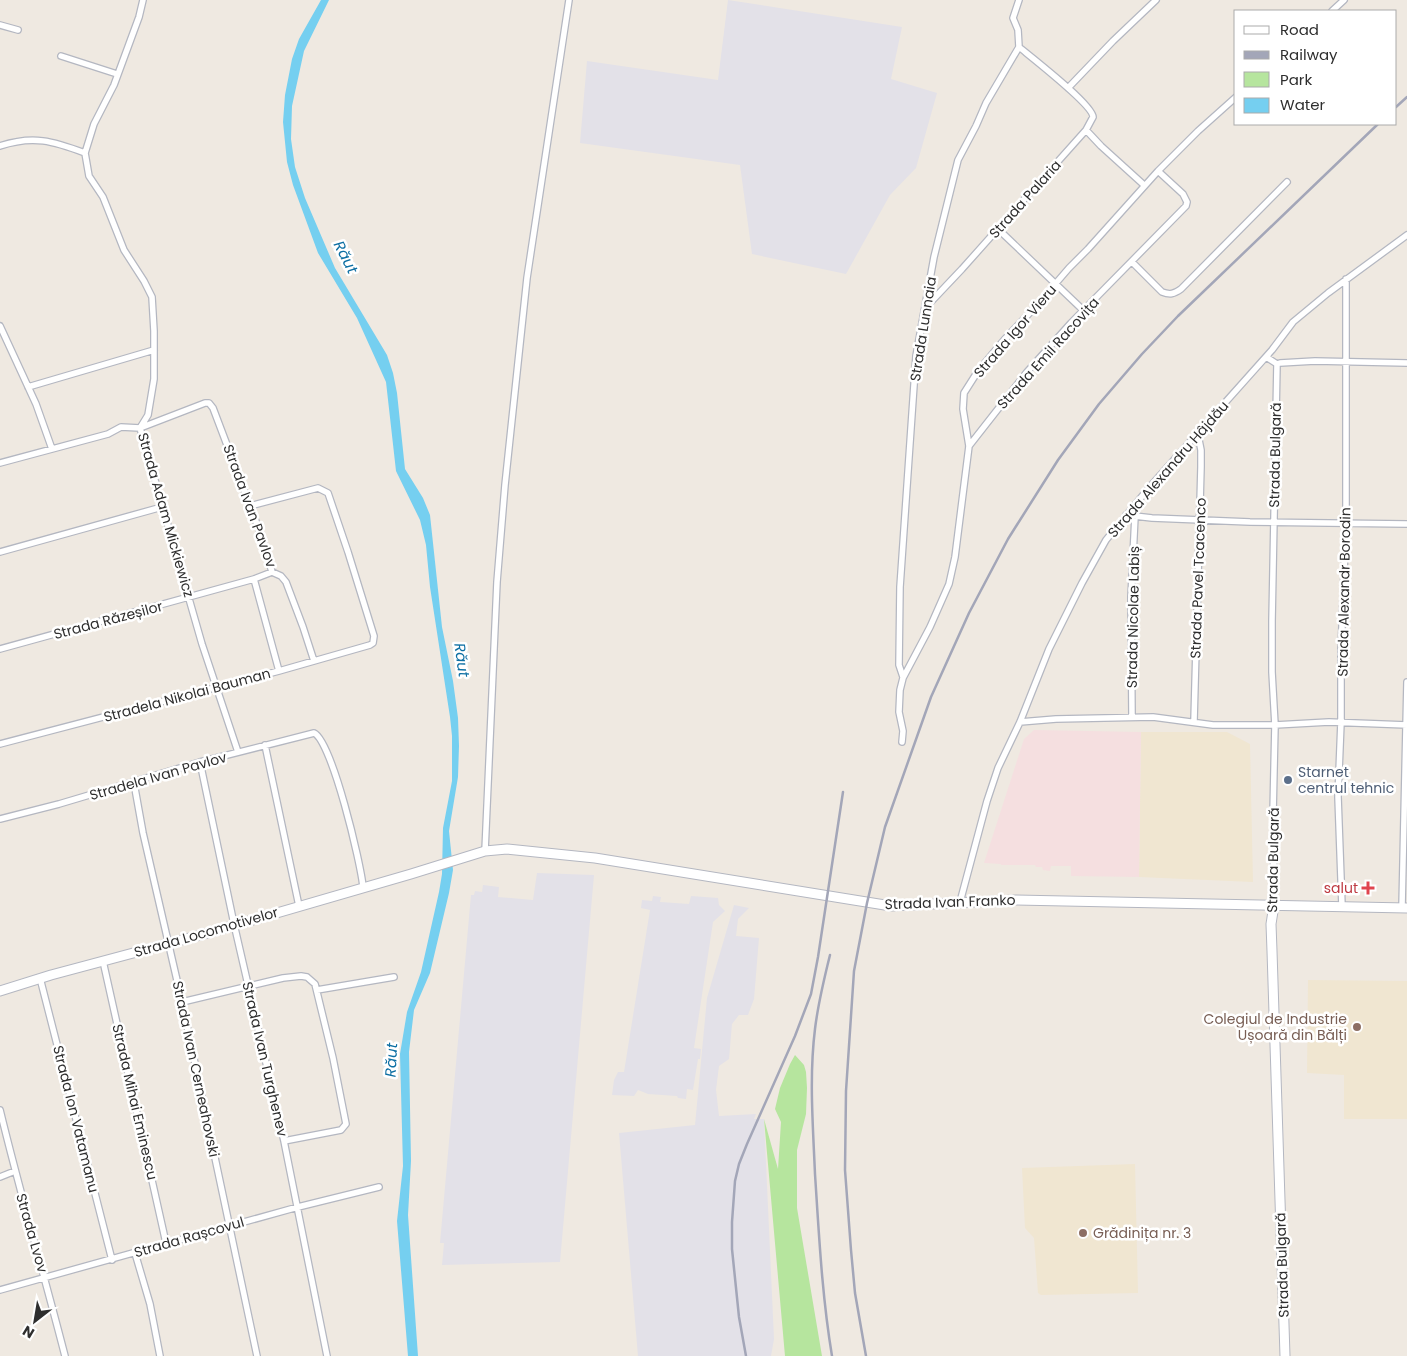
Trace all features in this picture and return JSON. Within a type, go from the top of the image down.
[{"type":"main road","name":"Strada Ivan Franko","points":[[411,874],[485,851],[507,849],[594,858],[891,906],[1016,900],[1404,907]]},
{"type":"main road","name":"Strada Locomotivelor","points":[[0,991],[40,978],[411,874]]},
{"type":"main road","name":"Strada Bulgară","points":[[1274,905],[1271,924],[1285,1356]]},
{"type":"street","name":"Strada Adam Mickiewicz","points":[[143,0],[139,18],[110,94],[94,124],[85,153],[89,176],[104,197],[124,250],[152,297],[154,379],[146,421],[140,428],[150,468],[216,688],[238,752]]},
{"type":"street","points":[[485,851],[494,640],[505,485],[527,278],[569,0]]},
{"type":"street","points":[[1019,0],[1014,18],[1018,30],[1019,47],[1068,88],[1092,112],[1093,117],[1086,130],[1144,186]]},
{"type":"street","points":[[1068,88],[1156,0]]},
{"type":"street","points":[[1333,10],[1344,0]]},
{"type":"street","points":[[0,25],[18,30]]},
{"type":"street","name":"Strada Lunnaia","points":[[903,678],[899,665],[900,587],[916,356],[934,258],[958,160],[986,103],[1019,47]]},
{"type":"street","points":[[61,56],[117,74]]},
{"type":"street","name":"Strada Igor Vieru","points":[[902,742],[903,731],[899,712],[900,690],[903,678],[930,627],[949,584],[956,550],[969,446],[963,408],[964,394],[978,371],[1004,340],[1144,186],[1198,131],[1234,99]]},
{"type":"street","name":"Strada Palaria","points":[[926,306],[1086,130]]},
{"type":"street","points":[[0,146],[16,141],[35,140],[59,144],[85,153]]},
{"type":"street","name":"Strada Emil Racovița","points":[[969,446],[1027,372],[1083,310],[1132,262],[1187,202],[1183,194],[1158,171]]},
{"type":"street","points":[[1132,262],[1162,292],[1174,294],[1287,182]]},
{"type":"street","points":[[998,229],[1083,310]]},
{"type":"street","name":"Strada Alexandru Hâjdău","points":[[960,902],[987,801],[998,768],[1020,722],[1038,675],[1082,583],[1106,540],[1266,357],[1293,322],[1346,279],[1407,235]]},
{"type":"street","name":"Strada Alexandr Borodin","points":[[1342,906],[1338,797],[1342,722],[1341,652],[1346,522],[1346,279]]},
{"type":"street","points":[[0,326],[28,387],[52,449]]},
{"type":"street","points":[[28,387],[154,350]]},
{"type":"street","points":[[1266,357],[1277,364],[1315,361],[1407,363]]},
{"type":"street","name":"Strada Bulgară","points":[[1274,905],[1273,814],[1275,725],[1272,672],[1277,364]]},
{"type":"street","name":"Strada Ivan Pavlov","points":[[140,428],[209,403],[217,418],[250,506],[272,572],[281,576],[286,582],[314,661]]},
{"type":"street","points":[[0,463],[108,434],[121,427],[140,428]]},
{"type":"street","name":"Strada Pavel Tcacenco","points":[[1194,721],[1202,460],[1198,435]]},
{"type":"street","name":"Stradela Nikolai Bauman","points":[[0,744],[279,671],[373,643],[374,636],[328,493],[318,488],[250,506]]},
{"type":"street","points":[[0,552],[162,507]]},
{"type":"street","points":[[1126,515],[1152,518],[1274,522],[1407,524]]},
{"type":"street","name":"Strada Nicolae Labiș","points":[[1132,717],[1132,597],[1135,516]]},
{"type":"street","name":"Strada Răzeșilor","points":[[0,649],[254,579],[272,572]]},
{"type":"street","name":"Strada Ivan Pavlov","points":[[254,579],[279,671]]},
{"type":"street","points":[[1404,907],[1407,682]]},
{"type":"street","points":[[1020,722],[1132,717],[1194,721],[1213,725],[1342,722],[1407,725]]},
{"type":"street","name":"Stradela Ivan Pavlov","points":[[0,819],[134,783],[200,762],[316,733],[325,750],[342,795],[362,873],[363,887]]},
{"type":"street","points":[[265,746],[299,906]]},
{"type":"street","name":"Strada Ivan Turghenev","points":[[200,762],[234,924],[284,1141],[327,1356]]},
{"type":"street","name":"Strada Ivan Cerneahovski","points":[[134,783],[143,833],[182,1002],[257,1356]]},
{"type":"street","name":"Strada Mihai Eminescu","points":[[103,961],[166,1243]]},
{"type":"street","points":[[182,1002],[270,980],[301,976],[312,980],[317,990],[346,1124],[341,1130],[284,1141]]},
{"type":"street","points":[[317,990],[394,977]]},
{"type":"street","name":"Strada Ion Vatamanu","points":[[40,978],[112,1260]]},
{"type":"street","name":"Strada Lvov","points":[[0,1110],[65,1356]]},
{"type":"street","points":[[0,1177],[15,1171]]},
{"type":"street","name":"Strada Rașcovul","points":[[0,1290],[298,1207],[379,1187]]},
{"type":"street","points":[[135,1253],[150,1304],[160,1356]]},
{"type":"shaded area","points":[[728,0],[902,27],[891,79],[937,93],[916,168],[890,195],[846,274],[752,254],[740,165],[580,143],[587,61],[718,80]]},
{"type":"shaded area","points":[[1034,730],[1141,732],[1139,877],[1071,876],[1071,866],[1051,866],[1050,871],[1043,870],[1042,867],[1036,867],[1035,865],[984,863],[1024,739]]},
{"type":"shaded area","points":[[1141,732],[1227,732],[1250,744],[1253,882],[1139,877]]},
{"type":"shaded area","points":[[537,873],[594,875],[560,1262],[442,1265],[444,1243],[440,1243],[471,895],[474,895],[475,891],[482,892],[483,885],[499,887],[498,897],[533,900]]},
{"type":"shaded area","points":[[653,896],[661,897],[660,902],[689,904],[691,896],[718,898],[719,905],[725,911],[713,922],[694,1048],[701,1049],[700,1059],[698,1059],[693,1090],[687,1089],[686,1099],[678,1098],[677,1096],[648,1094],[638,1090],[634,1096],[612,1095],[614,1080],[618,1072],[624,1072],[650,910],[641,908],[642,900],[652,901]]},
{"type":"shaded area","points":[[734,905],[749,908],[738,919],[736,936],[759,938],[754,999],[748,1015],[739,1015],[732,1024],[729,1059],[719,1066],[716,1090],[719,1116],[756,1114],[754,1119],[764,1119],[774,1339],[771,1356],[638,1356],[619,1133],[695,1125],[707,998]]},
{"type":"shaded area","name":"Colegiul de Industrie Ușoară din Bălți","points":[[1308,980],[1407,981],[1407,1119],[1344,1119],[1344,1075],[1307,1073]]},
{"type":"shaded area","name":"Grădinița nr. 3","points":[[1135,1164],[1138,1293],[1041,1295],[1038,1293],[1034,1238],[1025,1228],[1022,1168]]},
{"type":"green space","points":[[795,1055],[804,1065],[807,1088],[806,1114],[797,1150],[797,1208],[822,1356],[785,1356],[764,1119],[778,1169],[781,1122],[775,1109],[780,1088]]},
{"type":"water","points":[[321,0],[329,0],[304,51],[292,106],[291,139],[295,167],[305,198],[335,268],[387,355],[393,373],[405,469],[423,498],[430,515],[442,627],[458,718],[458,777],[449,831],[453,870],[430,973],[414,1010],[409,1052],[411,1161],[408,1215],[418,1356],[408,1356],[397,1221],[403,1166],[400,1054],[407,1012],[421,972],[442,874],[443,828],[452,781],[452,736],[430,587],[426,545],[420,520],[396,471],[386,382],[357,318],[318,253],[293,185],[287,162],[283,122],[285,95],[292,59],[299,39]]},
{"type":"railway","points":[[1397,106],[1407,97]]},
{"type":"railway","points":[[866,1356],[855,1293],[845,1170],[846,1091],[854,971],[867,903],[885,827],[931,697],[969,613],[1008,539],[1058,460],[1099,404],[1178,316],[1377,125]]},
{"type":"railway","points":[[746,1356],[739,1317],[732,1249],[735,1181],[747,1144],[795,1036],[811,994],[843,792]]},
{"type":"railway","points":[[830,955],[816,1020],[812,1083],[815,1174],[820,1243],[832,1356]]},
{"type":"place","name":"Starnet centrul tehnic","points":[[1288,780]]},
{"type":"place","name":"salut","points":[[1368,888]]},
{"type":"place","name":"Colegiul de Industrie Ușoară din Bălți","points":[[1357,1027]]},
{"type":"place","name":"Grădinița nr. 3","points":[[1083,1233]]},
{"type":"water label","name":"Răut","points":[[346,257]]},
{"type":"water label","name":"Răut","points":[[462,660]]},
{"type":"water label","name":"Răut","points":[[391,1060]]}]
